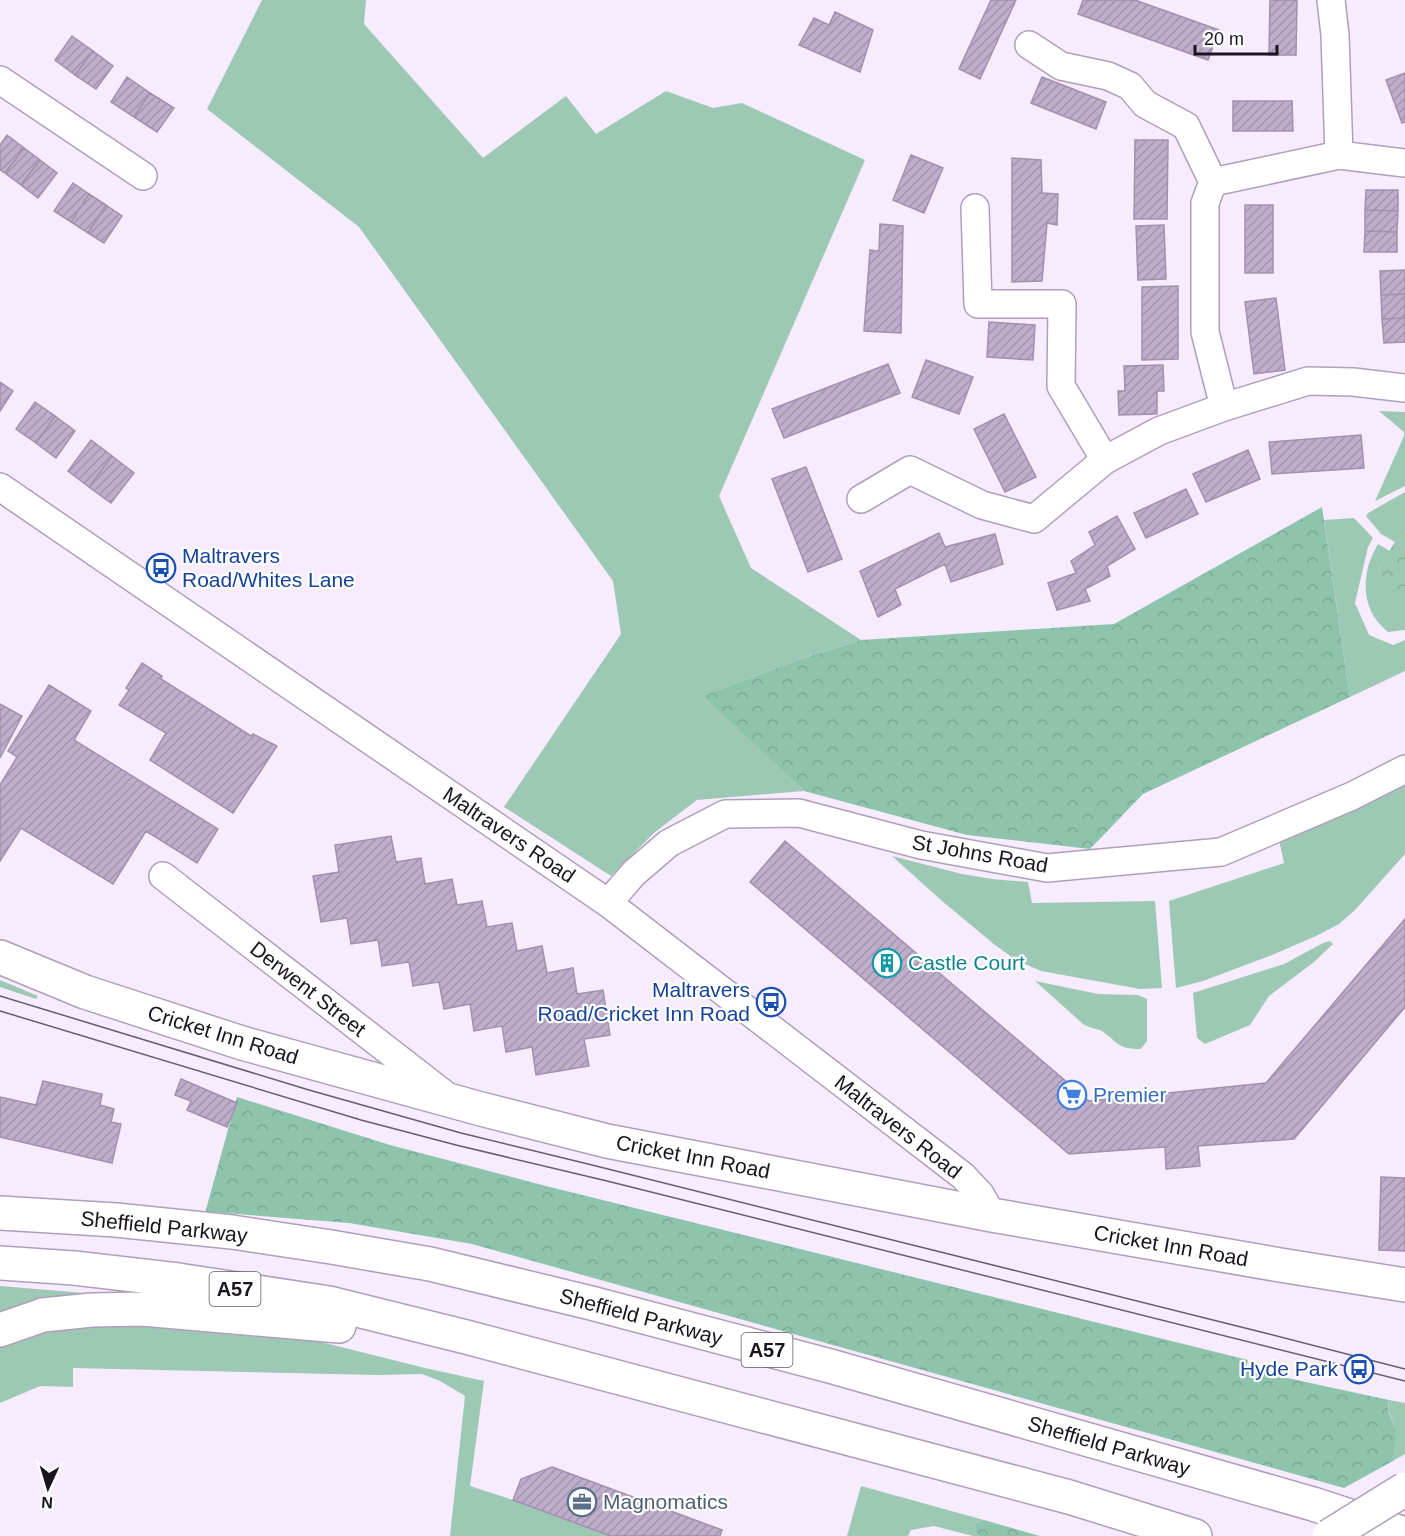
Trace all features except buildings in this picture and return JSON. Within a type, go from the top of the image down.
[{"type":"main road","name":"Cricket Inn Road","points":[[0,957],[85,992],[242,1043],[454,1102],[607,1141],[993,1215],[1405,1285]]},
{"type":"main road","name":"Sheffield Parkway","points":[[0,1213],[116,1220],[232,1232],[331,1246],[430,1264],[591,1303],[830,1366],[1312,1504],[1405,1534]]},
{"type":"main road","name":"A57","points":[[0,1263],[74,1268],[178,1280],[329,1303],[466,1337],[1069,1497],[1195,1536]]},
{"type":"main road","points":[[0,1330],[44,1315],[92,1310],[142,1309],[466,1337]]},
{"type":"main road","points":[[1329,1536],[1405,1489]]},
{"type":"street","points":[[1331,0],[1335,35],[1339,155]]},
{"type":"street","points":[[1029,45],[1061,66],[1108,76],[1130,86],[1145,104],[1186,126],[1213,182],[1205,203],[1204,332],[1224,407]]},
{"type":"street","points":[[0,80],[143,176]]},
{"type":"street","points":[[1213,182],[1339,155],[1405,164]]},
{"type":"street","points":[[975,208],[978,304],[1062,304],[1061,386],[1106,460]]},
{"type":"street","points":[[861,499],[910,470],[982,505],[1034,519],[1106,460],[1160,431],[1224,407],[1308,381],[1353,382],[1405,388]]},
{"type":"street","name":"Maltravers Road","points":[[0,488],[608,903],[963,1176],[980,1194],[993,1215]]},
{"type":"street","name":"St Johns Road","points":[[608,903],[634,873],[669,843],[725,814],[799,813],[921,845],[1047,868],[1221,852],[1352,796],[1405,769]]},
{"type":"street","name":"Derwent Street","points":[[163,876],[454,1102]]},
{"type":"green space","points":[[262,0],[366,0],[364,24],[483,158],[566,96],[596,134],[666,91],[713,108],[742,103],[865,160],[719,496],[751,568],[861,640],[797,660],[704,696],[804,791],[697,800],[655,832],[611,876],[504,807],[621,634],[613,581],[359,227],[207,109]]},
{"type":"green space","points":[[1379,411],[1405,412],[1405,486],[1375,501],[1404,436],[1404,432]]},
{"type":"green space","points":[[1405,492],[1405,532],[1395,542],[1381,534],[1366,516]]},
{"type":"green space","points":[[1322,507],[1350,697],[1143,794],[1090,849],[967,835],[804,791],[703,696],[797,660],[861,640],[1114,624]]},
{"type":"green space","points":[[1354,518],[1373,538],[1368,547],[1355,603],[1369,635],[1393,645],[1405,640],[1405,671],[1350,697],[1324,520]]},
{"type":"green space","points":[[1405,532],[1405,594],[1402,596],[1378,570],[1396,540]]},
{"type":"green space","points":[[1378,544],[1390,551],[1378,570],[1405,593],[1405,630],[1388,632],[1375,618],[1368,603],[1366,577]]},
{"type":"green space","points":[[1405,782],[1405,854],[1355,910],[1339,924],[1316,936],[1203,981],[1176,988],[1169,901],[1284,863],[1279,840]]},
{"type":"green space","points":[[892,856],[962,874],[1028,882],[1032,903],[1155,901],[1162,988],[1140,989],[1041,971],[1016,960],[942,901]]},
{"type":"green space","points":[[1330,941],[1333,944],[1314,962],[1269,996],[1250,1025],[1205,1044],[1197,1038],[1193,993],[1284,964]]},
{"type":"green space","points":[[0,980],[38,996],[36,999],[0,987]]},
{"type":"green space","points":[[1035,981],[1098,994],[1138,995],[1147,999],[1147,1041],[1141,1049],[1127,1048],[1119,1044],[1102,1031],[1083,1024]]},
{"type":"green space","points":[[237,1097],[390,1145],[546,1186],[1248,1360],[1246,1369],[1389,1400],[1388,1410],[1396,1434],[1393,1461],[1344,1488],[472,1244],[349,1223],[205,1213]]},
{"type":"green space","points":[[0,1286],[85,1293],[87,1297],[0,1314]]},
{"type":"green space","points":[[131,1325],[305,1338],[484,1381],[470,1486],[611,1536],[450,1536],[465,1396],[440,1381],[422,1374],[73,1368],[73,1387],[40,1386],[0,1403],[0,1346],[59,1328]]},
{"type":"green space","points":[[1389,1400],[1405,1403],[1405,1454],[1393,1461],[1395,1434]]},
{"type":"green space","points":[[861,1486],[984,1520],[976,1523],[976,1532],[979,1536],[934,1526],[911,1530],[908,1536],[847,1536]]},
{"type":"green space","points":[[984,1520],[1040,1536],[979,1536],[976,1532],[976,1523]]},
{"type":"tram line","points":[[0,996],[309,1090],[461,1133],[1405,1369]]},
{"type":"tram line","points":[[0,1011],[361,1120],[1405,1381]]},
{"type":"place","name":"Maltravers Road/Whites Lane","points":[[161,568]]},
{"type":"place","name":"Castle Court","points":[[887,963]]},
{"type":"place","name":"Maltravers Road/Cricket Inn Road","points":[[771,1002]]},
{"type":"place","name":"Premier","points":[[1072,1095]]},
{"type":"place","name":"Hyde Park","points":[[1359,1369]]},
{"type":"place","name":"Magnomatics","points":[[582,1502]]}]
